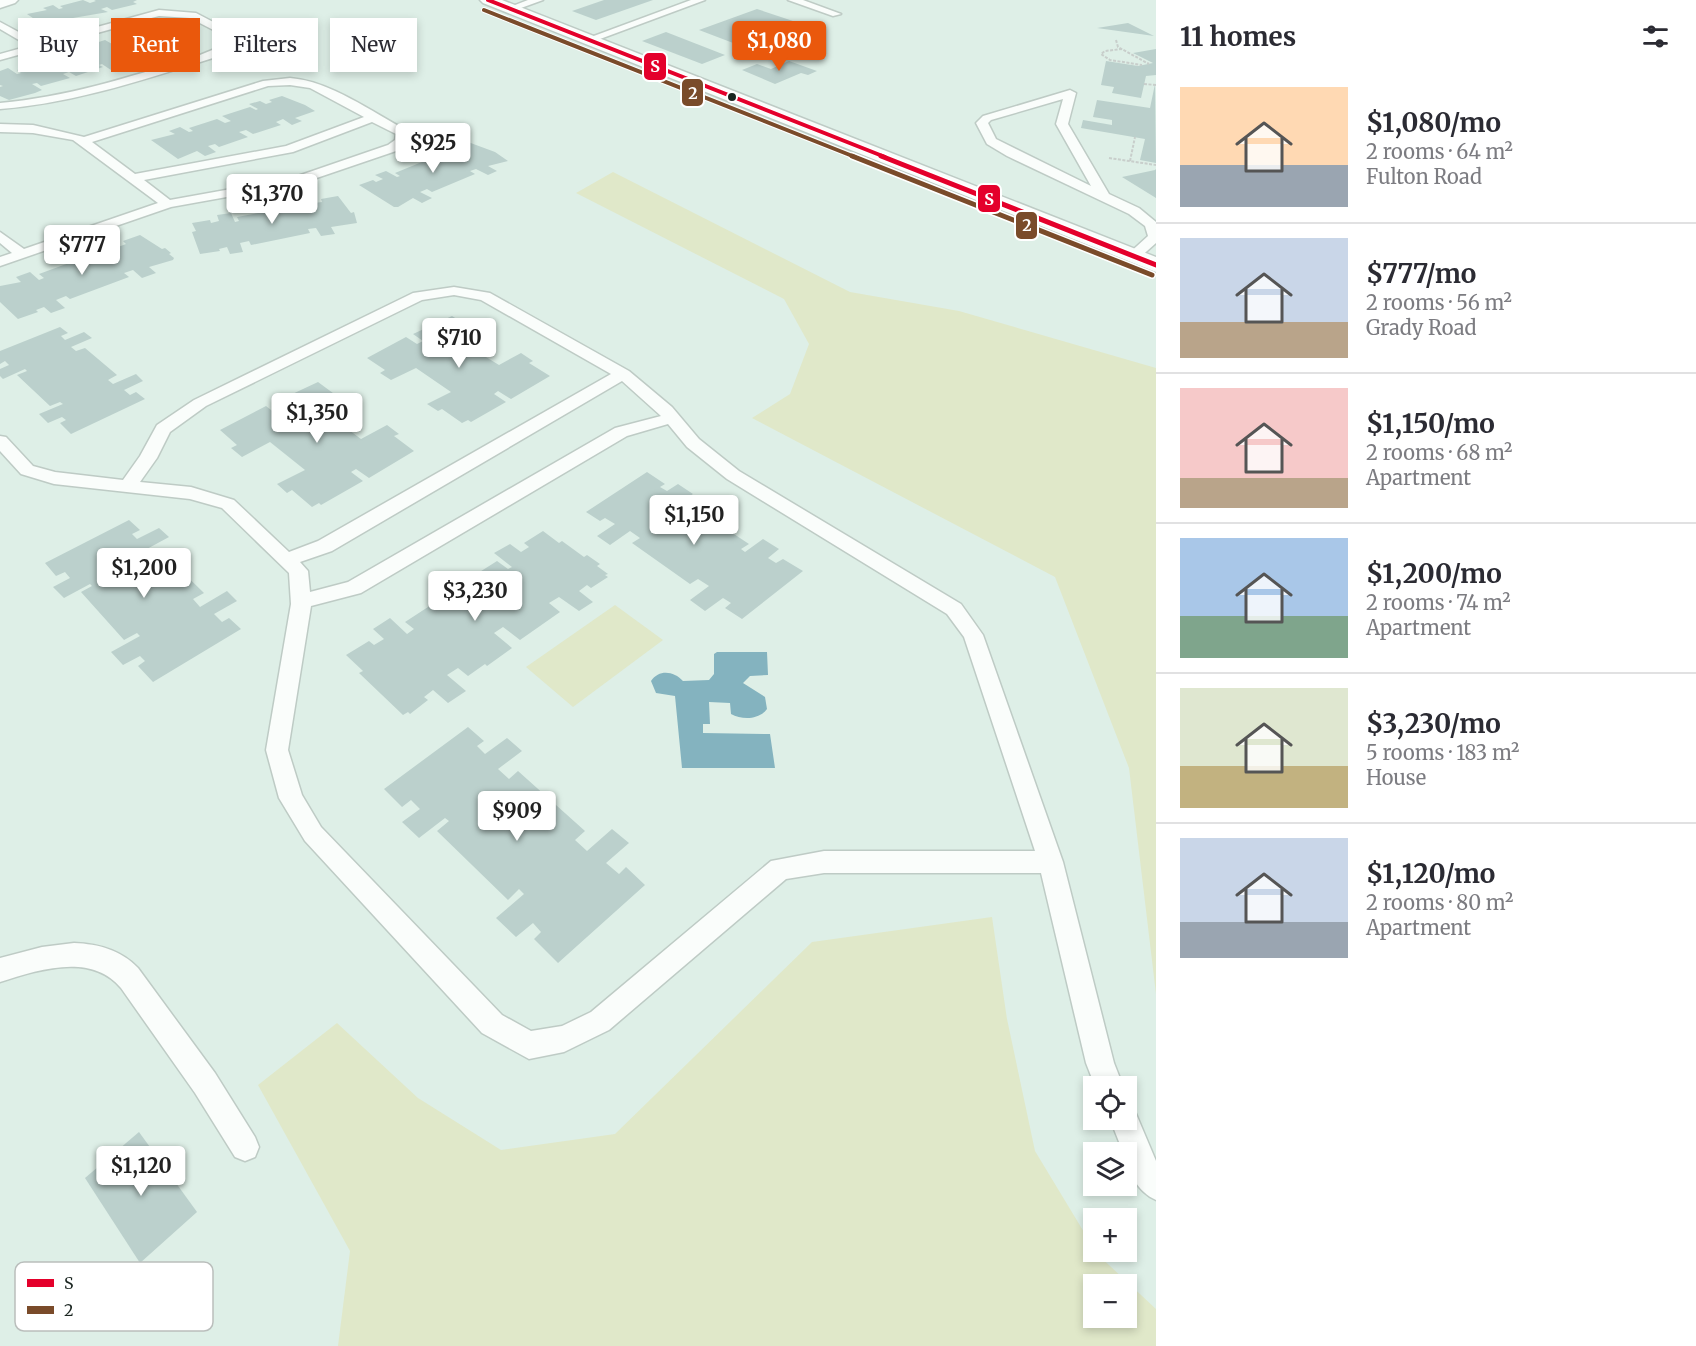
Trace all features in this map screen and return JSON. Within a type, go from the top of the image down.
[{"type":"street","points":[[0,3],[10,0]]},
{"type":"street","points":[[488,0],[1156,266]]},
{"type":"lane","points":[[510,9],[538,0]]},
{"type":"lane","points":[[588,40],[700,0]]},
{"type":"lane","points":[[794,0],[836,14]]},
{"type":"lane","points":[[138,18],[159,13],[192,15],[198,18]]},
{"type":"lane","points":[[200,19],[234,37],[232,46],[222,52],[200,59]]},
{"type":"lane","points":[[0,25],[18,35]]},
{"type":"lane","points":[[0,57],[18,52]]},
{"type":"lane","points":[[0,106],[50,101],[153,72]]},
{"type":"lane","points":[[0,262],[168,204],[295,181],[392,148],[401,141],[402,133],[314,85],[298,81],[282,81],[267,83],[82,141]]},
{"type":"lane","points":[[1104,197],[1062,124],[1070,93],[987,118],[982,123],[991,141],[1011,153],[1104,197],[1134,211],[1151,224],[1155,237],[1133,256]]},
{"type":"lane","points":[[134,178],[289,149],[374,117]]},
{"type":"lane","points":[[0,128],[60,132],[82,141],[168,204]]},
{"type":"lane","points":[[0,236],[22,254]]},
{"type":"lane","points":[[128,486],[148,458],[163,429],[200,403],[418,296],[433,292],[454,291],[485,296],[623,374],[671,418],[693,443],[733,475],[954,609],[972,635],[1051,862],[1105,1076]]},
{"type":"lane","points":[[286,560],[325,546],[623,374]]},
{"type":"lane","points":[[301,601],[354,588],[621,432],[671,418]]},
{"type":"lane","points":[[0,441],[27,470],[54,478],[191,493],[228,504],[298,571],[301,601],[277,750],[291,798],[313,834],[492,1024],[529,1045],[564,1039],[600,1021],[780,869],[824,862],[1051,862]]},
{"type":"lane","points":[[0,970],[28,961],[69,955],[101,959],[116,964],[130,979],[205,1083],[245,1147]]},
{"type":"lane","points":[[1129,1130],[1146,1172],[1156,1185]]},
{"type":"path","points":[[1116,40],[1118,47],[1122,50],[1149,64]]},
{"type":"path","points":[[1122,50],[1109,50],[1101,54],[1110,60],[1142,65]]},
{"type":"path","points":[[1144,84],[1156,85]]},
{"type":"path","points":[[1130,161],[1135,137]]},
{"type":"path","points":[[1108,158],[1156,165]]},
{"type":"path","points":[[1144,163],[1155,170]]},
{"type":"green space","points":[[613,172],[850,292],[959,311],[1156,368],[1156,994],[1129,768],[1055,577],[752,418],[790,394],[809,344],[784,299],[576,193]]},
{"type":"green space","points":[[615,605],[663,640],[573,707],[526,667]]},
{"type":"green space","points":[[992,917],[1007,1019],[1035,1151],[1083,1230],[1083,1262],[1106,1262],[1119,1274],[1083,1274],[1083,1328],[1137,1328],[1137,1291],[1156,1309],[1156,1346],[338,1346],[350,1251],[258,1085],[337,1023],[418,1098],[501,1150],[615,1134],[812,942]]},
{"type":"water","points":[[717,652],[767,652],[768,675],[750,676],[743,683],[765,697],[767,709],[760,715],[745,718],[731,714],[730,703],[709,702],[710,724],[703,724],[703,733],[770,734],[775,768],[682,768],[675,696],[656,693],[651,681],[662,673],[671,673],[683,681],[709,680],[714,674],[714,654]]},
{"type":"building","points":[[83,0],[90,3],[96,1],[94,0],[137,0],[133,2],[137,4],[112,10],[107,7],[101,9],[108,12],[73,18],[33,18],[27,14],[47,10],[43,8],[53,5],[59,9],[63,8],[60,6]]},
{"type":"building","points":[[604,0],[653,0],[596,20],[572,11]]},
{"type":"building","points":[[757,9],[799,23],[741,46],[699,30]]},
{"type":"building","points":[[1128,23],[1154,36],[1097,28]]},
{"type":"building","points":[[666,32],[725,55],[702,64],[642,41]]},
{"type":"building","points":[[105,40],[111,43],[111,70],[102,64],[99,65],[99,42]]},
{"type":"building","points":[[1156,49],[1156,75],[1146,76],[1141,98],[1112,93],[1114,87],[1101,85],[1106,61],[1138,66],[1153,63],[1133,53]]},
{"type":"building","points":[[789,61],[817,71],[808,75],[801,73],[775,84],[742,70],[757,64],[771,69]]},
{"type":"building","points":[[8,68],[17,74],[69,72],[63,74],[70,78],[41,86],[37,83],[32,84],[42,90],[9,100],[0,96],[0,87],[3,86],[0,85],[0,71]]},
{"type":"building","points":[[69,72],[88,72],[76,76]]},
{"type":"building","points":[[1155,84],[1156,163],[1140,160],[1145,139],[1081,128],[1083,120],[1112,125],[1112,120],[1093,117],[1097,100],[1150,108]]},
{"type":"building","points":[[282,96],[315,111],[295,118],[302,121],[292,125],[283,119],[276,122],[281,125],[253,134],[246,130],[239,132],[248,137],[219,147],[215,144],[208,146],[216,152],[205,156],[197,151],[178,159],[151,140],[175,134],[169,131],[180,127],[189,132],[193,131],[189,128],[217,119],[225,123],[231,121],[222,116],[250,107],[256,110],[258,109],[249,104],[260,101],[266,104],[272,102],[269,100]]},
{"type":"building","points":[[468,142],[495,152],[508,161],[488,166],[497,171],[488,175],[476,169],[470,171],[475,174],[432,192],[427,189],[420,192],[432,198],[422,203],[413,198],[398,207],[394,207],[359,185],[383,179],[375,175],[386,171],[397,177],[400,176],[395,173],[439,155],[447,157],[436,151],[446,147],[453,151],[459,148],[455,147]]},
{"type":"building","points":[[1155,170],[1156,198],[1122,177]]},
{"type":"building","points":[[338,196],[351,213],[354,212],[357,223],[331,227],[335,234],[321,236],[316,228],[308,229],[310,233],[251,245],[249,241],[240,243],[243,252],[230,254],[227,247],[219,249],[220,251],[200,254],[192,232],[196,231],[192,223],[219,221],[217,215],[231,213],[235,222],[239,221],[237,217],[296,206],[302,209],[298,201],[311,198],[314,203],[322,202],[321,199]]},
{"type":"building","points":[[140,235],[162,249],[165,248],[171,253],[169,254],[174,258],[173,260],[149,267],[156,273],[142,278],[133,270],[124,273],[129,277],[70,299],[66,296],[56,300],[65,308],[51,313],[44,307],[36,310],[38,312],[18,319],[0,302],[0,286],[21,282],[16,277],[30,272],[39,280],[44,278],[39,274],[99,252],[104,256],[108,254],[98,247],[112,242],[118,247],[126,244],[123,241]]},
{"type":"building","points":[[452,316],[471,328],[475,326],[485,332],[463,343],[499,365],[521,353],[533,361],[529,363],[550,376],[511,399],[498,391],[494,394],[506,402],[471,422],[468,420],[462,423],[442,409],[438,411],[427,404],[451,392],[416,368],[391,380],[380,373],[385,370],[367,358],[406,337],[417,344],[423,341],[413,334]]},
{"type":"building","points":[[60,327],[68,333],[61,336],[65,340],[84,332],[92,338],[71,347],[76,351],[85,348],[117,375],[108,380],[113,384],[136,374],[143,381],[124,390],[130,395],[136,392],[145,399],[71,434],[60,423],[66,420],[62,417],[48,423],[39,414],[63,404],[60,402],[50,406],[17,375],[27,371],[25,369],[3,379],[0,376],[0,369],[9,365],[5,361],[0,364],[0,351]]},
{"type":"building","points":[[318,382],[337,396],[341,394],[351,400],[326,413],[361,439],[387,425],[399,434],[394,436],[414,451],[369,478],[356,469],[351,472],[363,481],[321,505],[319,503],[312,507],[292,490],[287,493],[277,484],[305,470],[270,442],[242,457],[231,448],[237,445],[220,430],[266,406],[276,414],[283,411],[273,403]]},
{"type":"building","points":[[647,472],[665,484],[660,487],[667,491],[678,484],[693,494],[675,506],[679,509],[687,503],[749,544],[741,549],[745,552],[763,539],[779,549],[768,558],[776,563],[783,559],[803,571],[742,619],[725,608],[731,603],[723,598],[705,611],[690,600],[709,586],[698,579],[690,584],[632,543],[640,538],[630,531],[610,545],[597,536],[615,524],[605,518],[600,521],[586,512]]},
{"type":"building","points":[[129,520],[140,530],[132,534],[137,539],[159,528],[169,537],[145,550],[151,557],[161,551],[204,593],[193,599],[200,607],[227,591],[237,601],[214,614],[222,622],[229,618],[241,629],[153,682],[138,666],[145,661],[140,656],[123,665],[111,652],[140,636],[137,633],[124,640],[81,592],[92,586],[90,584],[64,598],[53,587],[70,578],[65,572],[56,576],[45,563]]},
{"type":"building","points":[[543,531],[559,543],[562,541],[584,557],[587,555],[600,564],[597,566],[608,574],[605,575],[608,577],[591,588],[587,585],[579,591],[593,602],[579,611],[559,597],[549,603],[560,612],[520,640],[503,627],[494,633],[512,648],[468,676],[458,668],[447,675],[466,691],[448,703],[433,690],[424,697],[428,700],[410,714],[408,712],[403,715],[359,673],[363,671],[346,655],[369,641],[374,645],[384,639],[373,629],[390,618],[407,634],[414,629],[405,622],[448,594],[463,607],[473,601],[456,587],[497,561],[508,569],[512,567],[494,553],[510,544],[521,552],[529,547],[524,543]]},
{"type":"building","points":[[468,727],[484,741],[477,746],[485,754],[507,738],[522,751],[498,769],[509,779],[518,771],[585,831],[575,840],[587,851],[612,829],[629,843],[606,863],[619,874],[626,867],[645,885],[558,963],[534,939],[541,932],[533,923],[516,937],[496,918],[524,894],[519,889],[508,900],[437,831],[449,821],[445,818],[419,838],[402,822],[420,809],[411,800],[402,807],[384,789]]},
{"type":"building","points":[[139,1132],[197,1212],[139,1262],[85,1178]]},
{"type":"transit line","name":"S","points":[[488,0],[1156,265]]},
{"type":"transit line","name":"2","points":[[484,10],[1152,275]]}]
